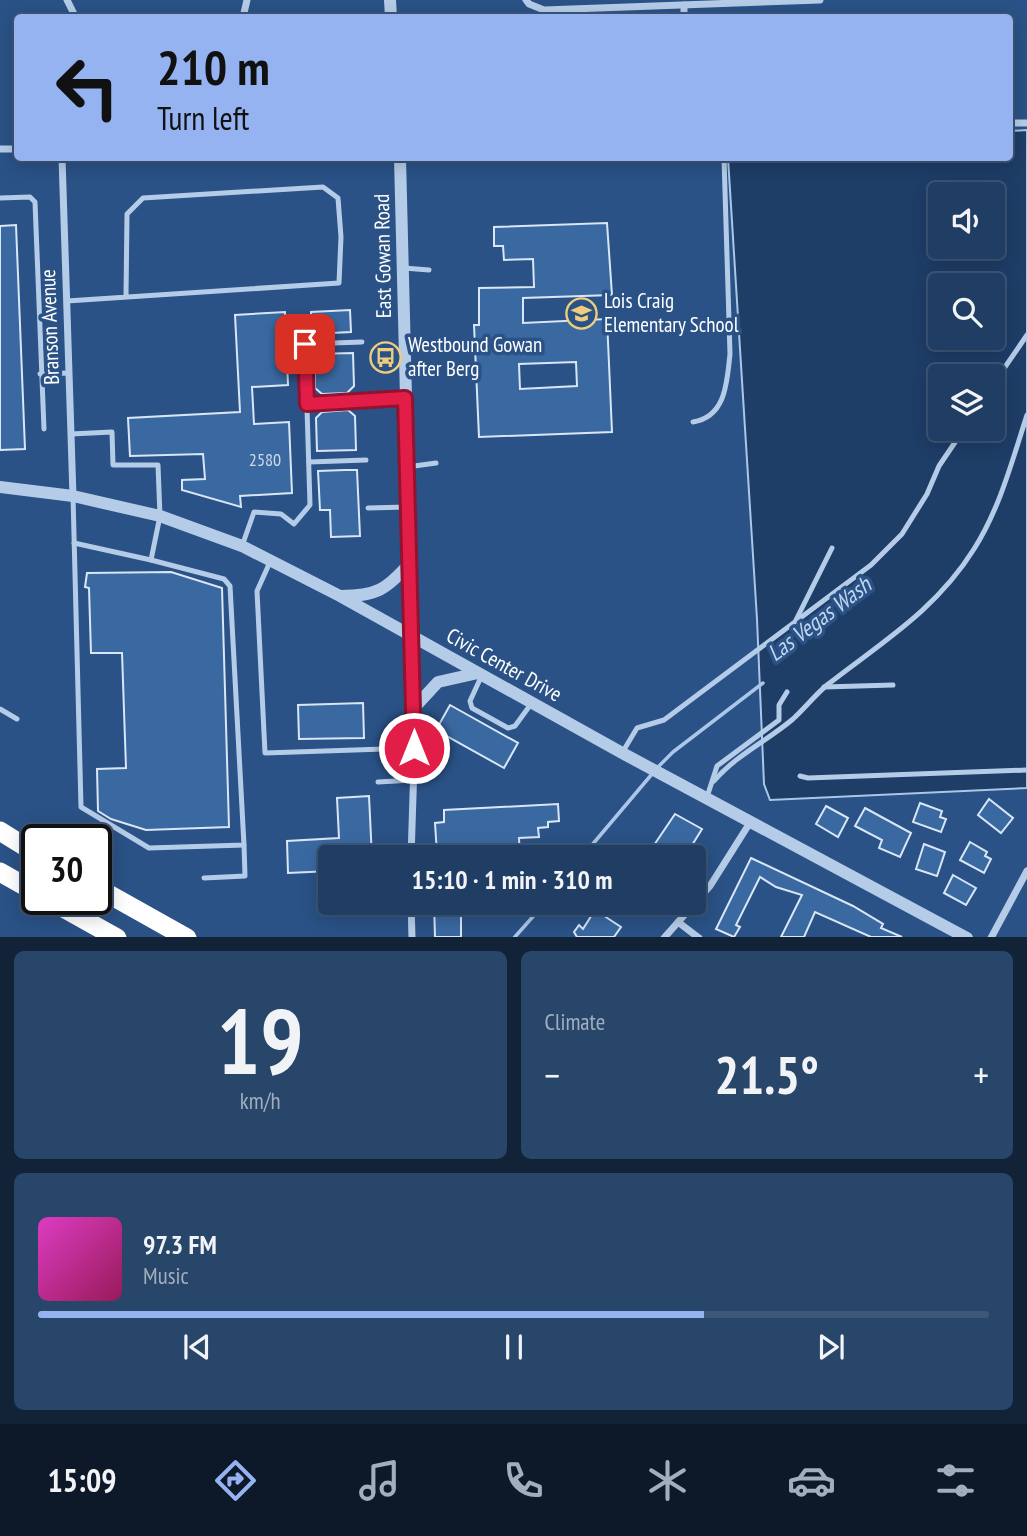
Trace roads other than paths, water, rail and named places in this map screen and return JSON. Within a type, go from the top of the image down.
[{"type":"highway","points":[[0,831],[21,844]]},
{"type":"highway","points":[[0,872],[21,884]]},
{"type":"highway","points":[[112,896],[187,937]]},
{"type":"highway","points":[[77,915],[117,937]]},
{"type":"street","points":[[244,13],[247,0]]},
{"type":"street","points":[[528,2],[544,10],[820,0]]},
{"type":"street","points":[[684,5],[684,14]]},
{"type":"street","name":"Branson Avenue","points":[[62,161],[73,496]]},
{"type":"street","name":"East Gowan Road","points":[[400,161],[414,708],[411,845]]},
{"type":"street","name":"Civic Center Drive","points":[[0,488],[73,496],[160,516],[242,546],[340,596],[623,753],[967,937]]},
{"type":"street","points":[[340,596],[372,594],[383,589],[410,564]]},
{"type":"street","points":[[414,708],[438,682],[480,674]]},
{"type":"street","points":[[664,937],[710,886],[752,820]]},
{"type":"street","points":[[991,937],[1027,871]]},
{"type":"street","points":[[411,915],[412,937]]},
{"type":"street","points":[[678,922],[699,937]]},
{"type":"lane","points":[[693,422],[704,421],[719,408],[727,383],[730,354],[724,161]]},
{"type":"lane","points":[[67,301],[340,283],[338,198],[323,187],[143,198],[127,214],[126,296]]},
{"type":"lane","points":[[0,198],[30,197],[35,202],[44,429]]},
{"type":"lane","points":[[402,268],[429,270]]},
{"type":"lane","points":[[1005,367],[1027,335]]},
{"type":"lane","points":[[242,546],[254,512],[281,514],[294,524],[310,505],[305,344],[362,342]]},
{"type":"lane","points":[[40,374],[69,373]]},
{"type":"lane","points":[[307,404],[405,398]]},
{"type":"lane","points":[[714,781],[725,769],[793,719],[824,687],[924,612],[952,582],[998,505],[1027,415]]},
{"type":"lane","points":[[71,434],[111,432],[113,465],[159,464],[160,516],[151,560]]},
{"type":"lane","points":[[623,753],[637,728],[664,720],[871,565],[902,534],[956,441]]},
{"type":"lane","points":[[309,462],[366,460]]},
{"type":"lane","points":[[407,467],[436,463]]},
{"type":"lane","points":[[73,496],[81,807],[149,848],[244,845]]},
{"type":"lane","points":[[368,508],[407,507]]},
{"type":"lane","points":[[74,543],[224,579],[230,586],[245,876],[204,878]]},
{"type":"lane","points":[[794,622],[832,548]]},
{"type":"lane","points":[[271,560],[257,591],[265,753],[414,748]]},
{"type":"lane","points":[[480,674],[470,701],[472,708],[484,715],[508,728],[521,719],[532,703]]},
{"type":"lane","points":[[824,687],[893,685]]},
{"type":"lane","points":[[707,797],[717,766],[779,720],[779,705],[787,692]]},
{"type":"lane","points":[[0,709],[17,719]]},
{"type":"lane","points":[[800,776],[808,778],[1027,771]]},
{"type":"lane","points":[[378,782],[413,780]]},
{"type":"water","points":[[1027,130],[1027,788],[770,800],[764,784],[757,619],[728,161],[1013,161],[1013,131]]},
{"type":"waterway","name":"Las Vegas Wash","points":[[657,768],[673,752],[763,683]]},
{"type":"waterway","name":"Las Vegas Wash","points":[[592,845],[652,774]]},
{"type":"waterway","name":"Las Vegas Wash","points":[[515,937],[534,915]]},
{"type":"place","name":"Lois Craig Elementary School","points":[[581,313]]},
{"type":"place","name":"Westbound Gowan after Berg","points":[[385,357]]}]
